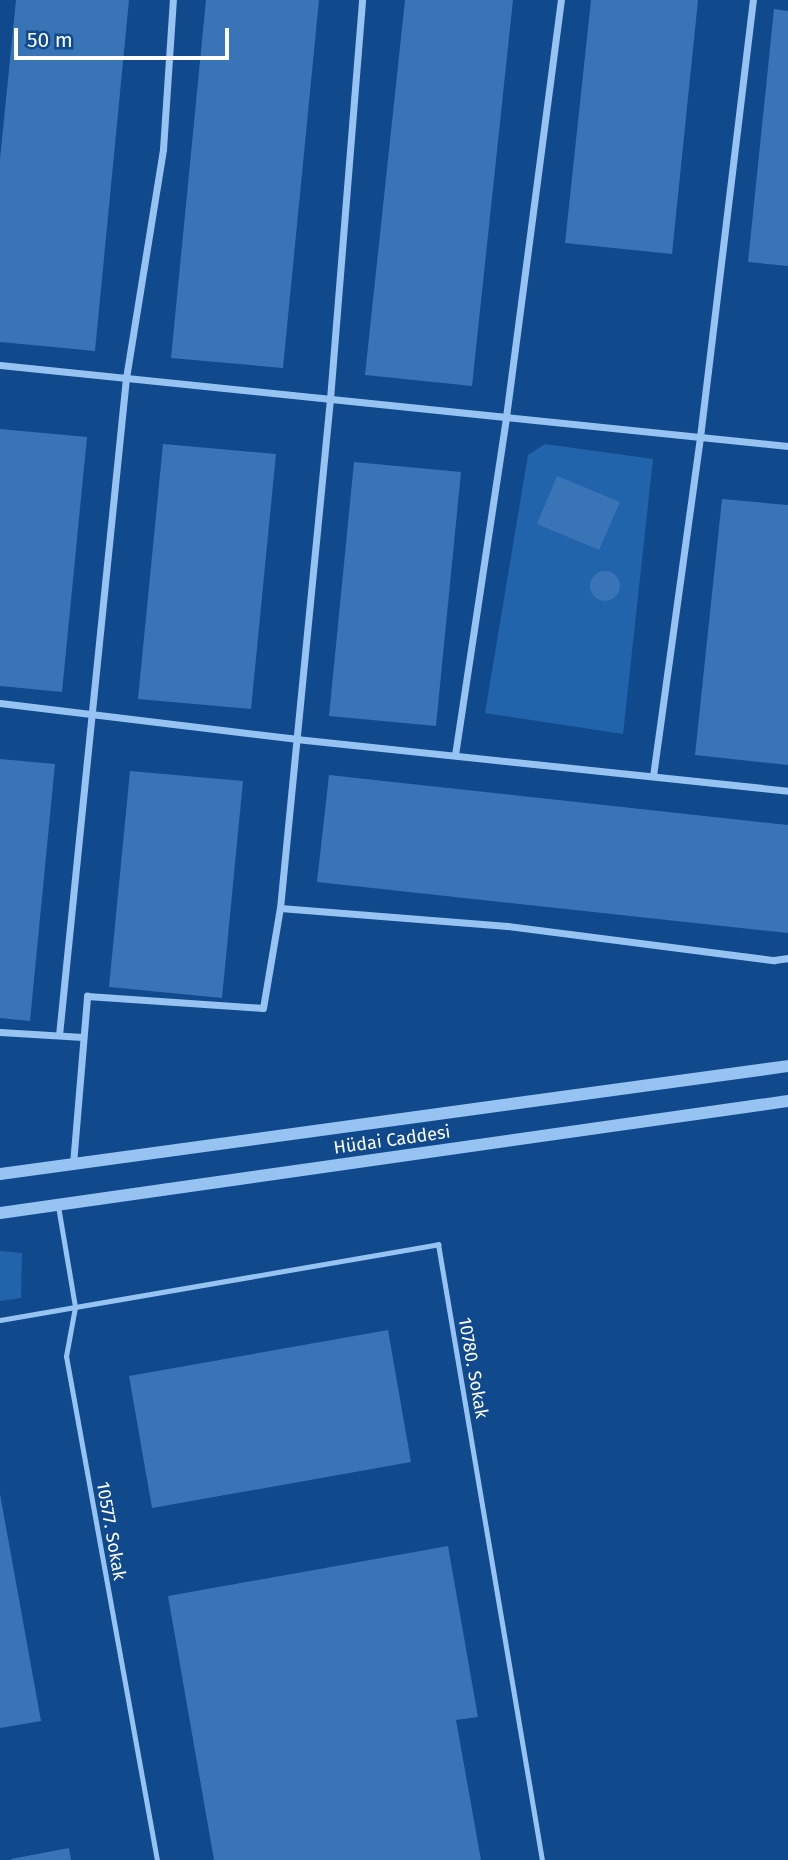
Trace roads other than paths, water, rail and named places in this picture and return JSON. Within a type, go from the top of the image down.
[{"type":"street","points":[[59,1035],[126,378],[163,149],[173,0]]},
{"type":"street","points":[[73,1164],[87,996],[263,1008],[279,908],[330,399],[362,0]]},
{"type":"street","points":[[456,755],[506,417],[561,0]]},
{"type":"street","points":[[653,776],[700,437],[753,0]]},
{"type":"street","points":[[0,365],[788,446]]},
{"type":"street","points":[[0,703],[788,791]]},
{"type":"street","points":[[279,908],[507,926],[774,960],[788,958]]},
{"type":"street","points":[[0,1032],[83,1037]]},
{"type":"street","name":"Hüdai Caddesi","points":[[0,1174],[788,1066]]},
{"type":"street","name":"Hüdai Caddesi","points":[[0,1213],[788,1101]]},
{"type":"lane","name":"10577. Sokak","points":[[58,1206],[75,1307],[66,1356],[157,1860]]},
{"type":"lane","name":"10780. Sokak","points":[[75,1307],[438,1244],[542,1860]]},
{"type":"lane","points":[[0,1320],[75,1307]]}]
